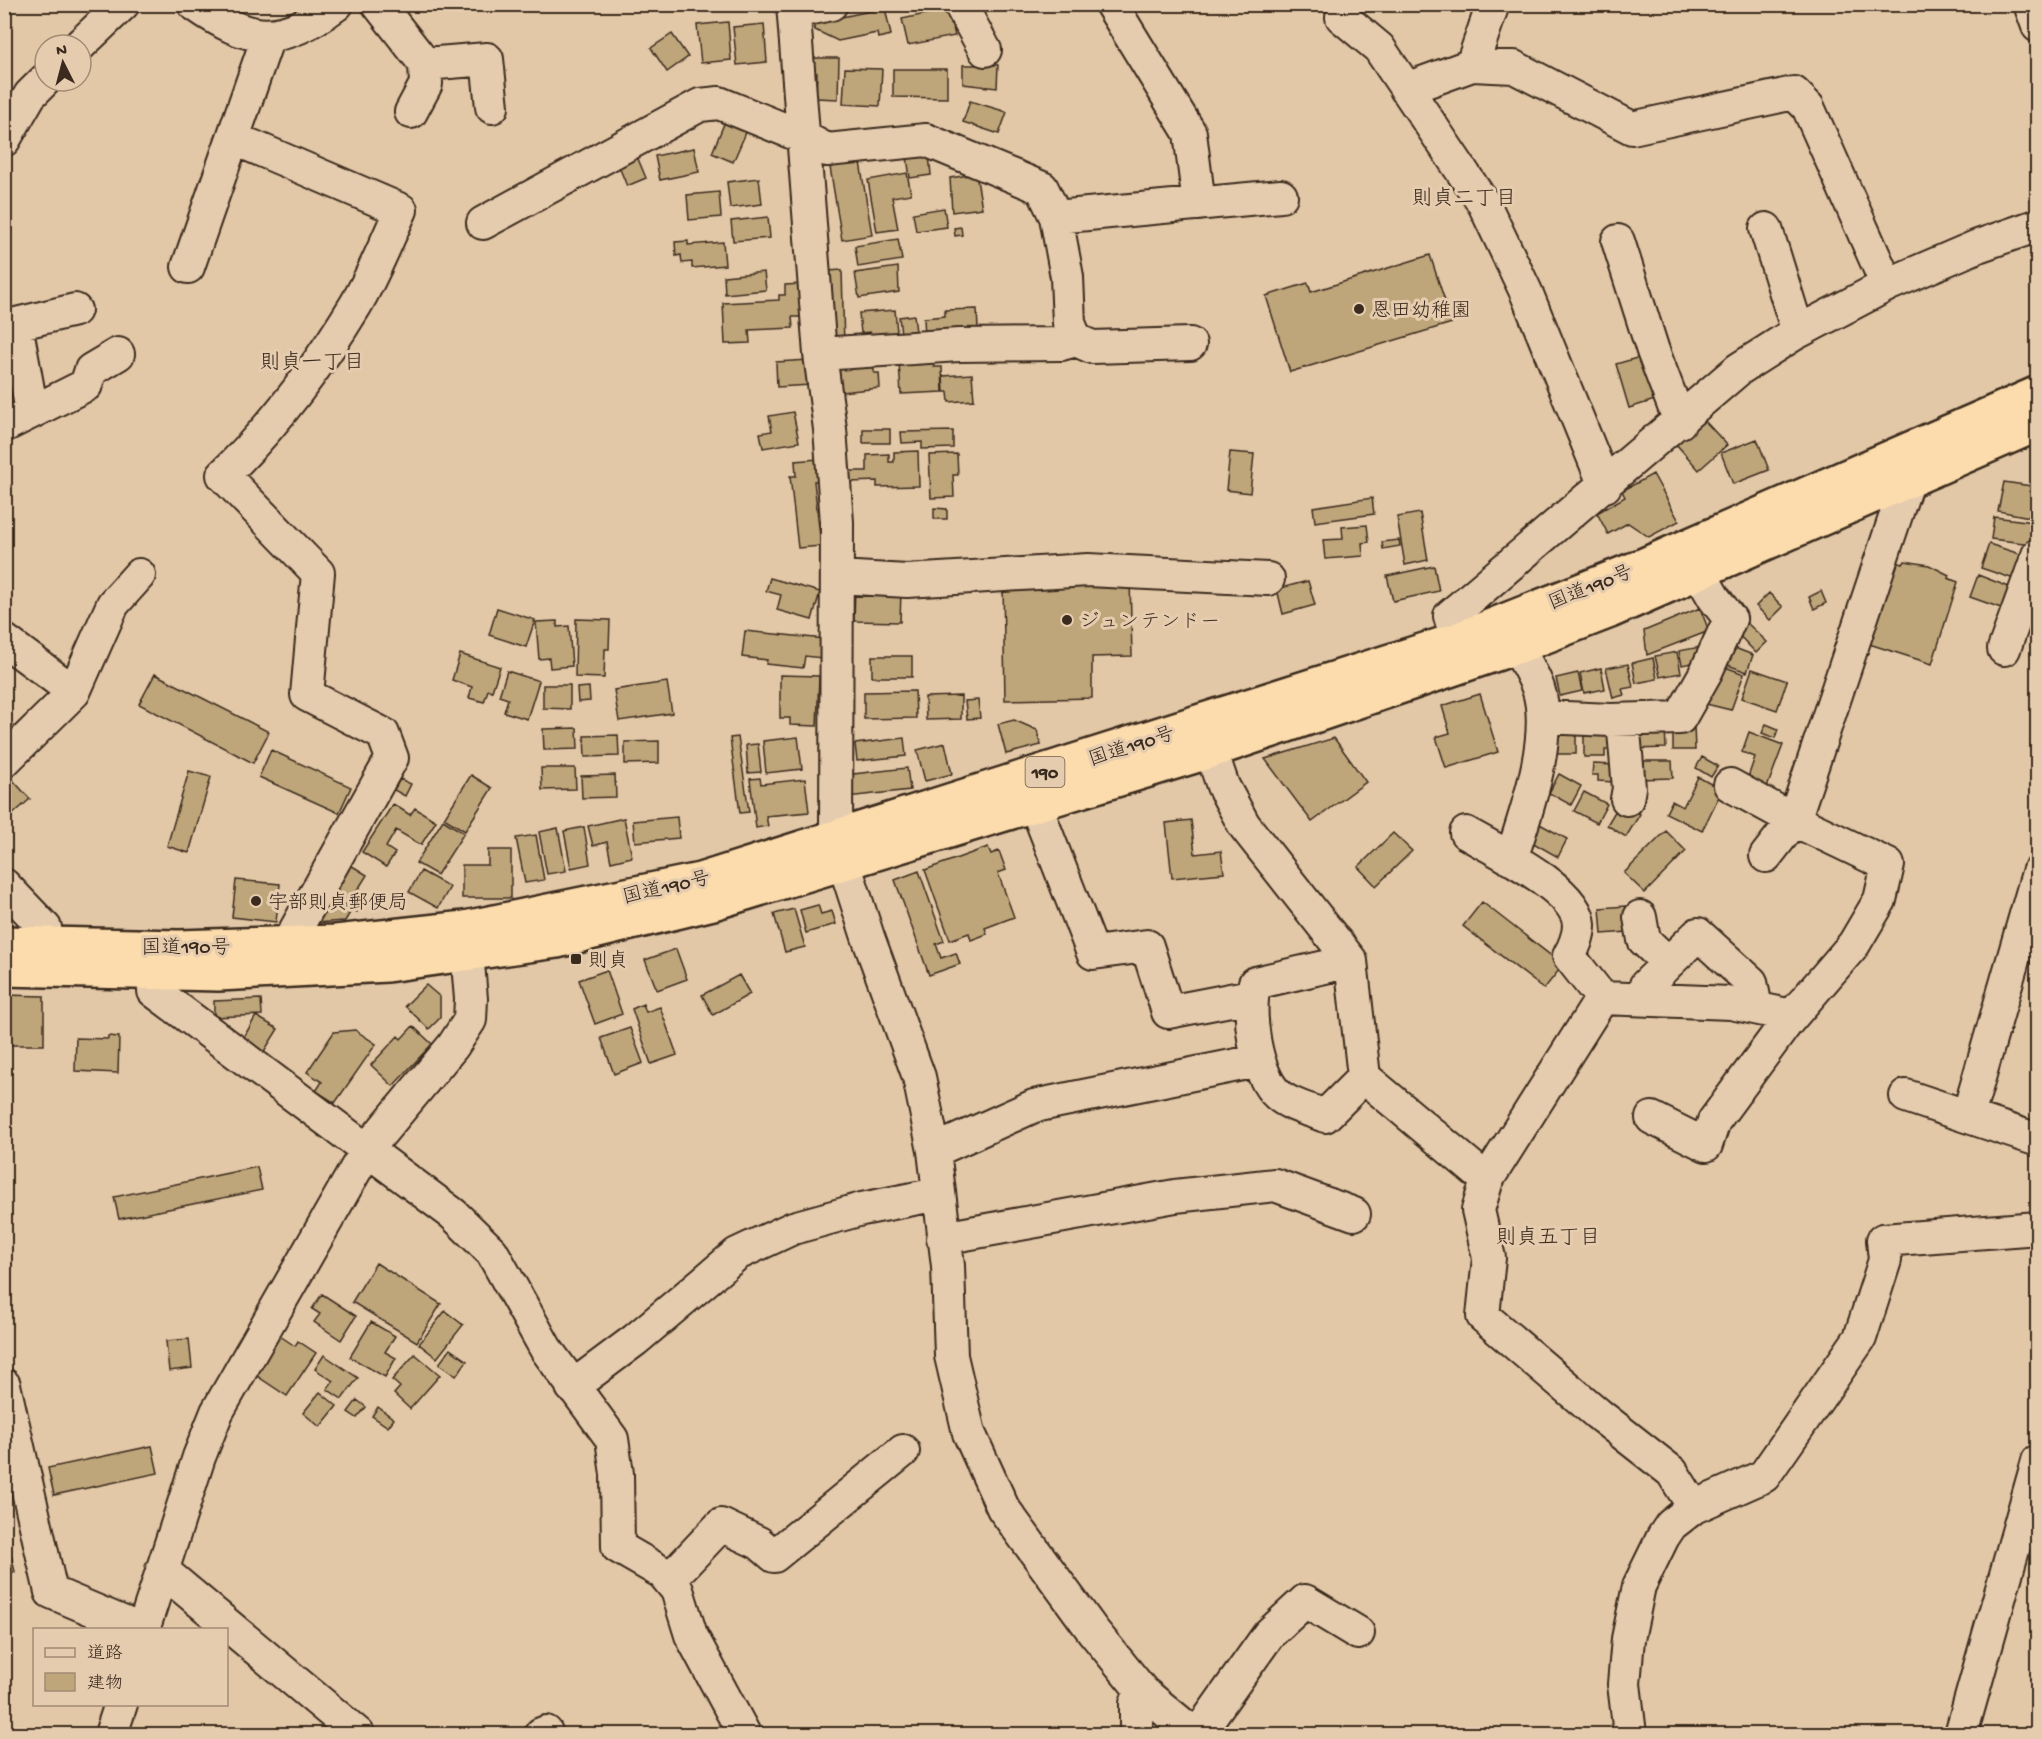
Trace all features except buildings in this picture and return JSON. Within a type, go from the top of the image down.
[{"type":"highway","name":"国道190号","points":[[4,944],[49,958],[153,974],[308,971],[466,941],[700,880],[1035,804],[1210,751],[1460,653],[1637,568],[2037,393]]},
{"type":"highway","name":"国道190号","points":[[840,850],[1460,653],[1517,647],[1610,611],[2037,424]]},
{"type":"highway","name":"国道190号","points":[[4,969],[49,958],[336,942],[466,941]]},
{"type":"street","points":[[194,4],[213,17],[251,34],[268,37],[281,35],[316,20],[337,4]]},
{"type":"street","points":[[378,4],[425,64],[426,84],[411,112]]},
{"type":"street","points":[[831,4],[794,8],[820,354],[830,429],[837,522],[840,850],[868,937],[920,1077],[934,1151],[948,1266],[951,1356],[969,1433],[1003,1508],[1086,1622],[1143,1692],[1196,1734],[1269,1634],[1305,1601],[1358,1632]]},
{"type":"street","points":[[960,4],[985,50]]},
{"type":"street","points":[[1111,4],[1190,133],[1199,204]]},
{"type":"street","points":[[1472,65],[1493,4]]},
{"type":"street","points":[[2030,4],[2037,26]]},
{"type":"street","points":[[90,33],[112,8]]},
{"type":"street","points":[[1342,17],[1379,48],[1438,132],[1488,214],[1526,292],[1605,486]]},
{"type":"street","points":[[188,267],[268,37]]},
{"type":"street","points":[[425,64],[487,59],[492,106]]},
{"type":"street","points":[[1406,89],[1472,65],[1514,67],[1632,128],[1794,93],[1808,107],[1887,285]]},
{"type":"street","points":[[4,140],[33,92]]},
{"type":"street","points":[[483,223],[700,105],[719,103],[803,137],[827,150],[926,140],[1042,188],[1056,217],[1067,277],[1069,322],[1076,340]]},
{"type":"street","points":[[233,138],[401,210],[356,305],[279,416],[258,441],[223,475],[318,573],[308,695],[383,735],[392,758],[286,945]]},
{"type":"street","points":[[1056,217],[1281,196]]},
{"type":"street","points":[[1460,653],[1450,616],[1680,422],[1739,369],[1798,332],[1887,285],[1978,246],[2037,225]]},
{"type":"street","points":[[1767,229],[1798,332]]},
{"type":"street","points":[[1618,241],[1653,351],[1680,422]]},
{"type":"street","points":[[75,310],[16,324],[18,419],[86,385],[91,370],[118,354]]},
{"type":"street","points":[[820,354],[959,345],[1061,344],[1076,340],[1092,347],[1190,344]]},
{"type":"street","points":[[1766,856],[1794,820],[1908,479]]},
{"type":"street","points":[[2004,649],[2037,555]]},
{"type":"street","points":[[838,577],[907,581],[1088,570],[1268,579]]},
{"type":"street","points":[[1543,717],[1623,720],[1680,718],[1706,672],[1730,619],[1699,572]]},
{"type":"street","points":[[4,761],[74,692],[113,604],[139,575]]},
{"type":"street","points":[[4,640],[74,692]]},
{"type":"street","points":[[1511,860],[1535,776],[1543,717],[1538,688],[1517,647]]},
{"type":"street","points":[[1623,720],[1629,788],[1627,799]]},
{"type":"street","points":[[1210,751],[1223,786],[1244,825],[1351,961],[1364,1077],[1487,1180]]},
{"type":"street","points":[[1652,1118],[1706,1146],[1714,1121],[1792,1016],[1854,944],[1880,900],[1888,865],[1794,820],[1730,785]]},
{"type":"street","points":[[1035,804],[1093,953],[1147,946],[1168,1012],[1251,996]]},
{"type":"street","points":[[1466,833],[1555,888],[1572,905],[1579,925],[1569,956],[1602,998]]},
{"type":"street","points":[[1968,1116],[2037,873]]},
{"type":"street","points":[[4,885],[45,928],[49,958]]},
{"type":"street","points":[[1640,917],[1644,940],[1668,963]]},
{"type":"street","points":[[1645,999],[1646,985],[1698,934],[1751,982],[1756,1008]]},
{"type":"street","points":[[142,1628],[217,1412],[368,1148],[453,1046],[470,1020],[471,999],[466,941]]},
{"type":"street","points":[[1351,961],[1255,983],[1251,996],[1257,1061],[1278,1095],[1325,1116],[1364,1077]]},
{"type":"street","points":[[153,974],[154,991],[368,1148],[453,1214],[492,1252],[546,1350],[612,1439],[617,1474],[618,1547],[663,1573],[677,1590],[691,1635],[744,1734]]},
{"type":"street","points":[[1602,998],[1731,1003],[1792,1016]]},
{"type":"street","points":[[1602,998],[1487,1180],[1478,1210],[1489,1258],[1483,1316],[1598,1414],[1672,1472],[1694,1507]]},
{"type":"street","points":[[934,1151],[1034,1106],[1257,1061]]},
{"type":"street","points":[[1906,1096],[2037,1140]]},
{"type":"street","points":[[943,1238],[1175,1196],[1275,1185],[1354,1214]]},
{"type":"street","points":[[572,1387],[635,1340],[737,1254],[793,1228],[862,1209],[938,1194]]},
{"type":"street","points":[[1630,1734],[1624,1684],[1628,1640],[1639,1586],[1671,1525],[1694,1507],[1764,1476],[1860,1338],[1885,1260],[1883,1240],[2037,1228]]},
{"type":"street","points":[[4,1385],[51,1592],[140,1628]]},
{"type":"street","points":[[669,1580],[721,1525],[759,1543],[774,1556],[903,1451]]},
{"type":"street","points":[[1960,1734],[2037,1461]]},
{"type":"street","points":[[162,1570],[358,1734]]},
{"type":"street","points":[[1136,1734],[1136,1702],[1143,1692]]},
{"type":"street","points":[[111,1734],[120,1706]]},
{"type":"place","name":"恩田幼稚園","points":[[1359,309]]},
{"type":"place","name":"ジュンテンドー","points":[[1067,620]]},
{"type":"place","name":"宇部則貞郵便局","points":[[256,901]]},
{"type":"place","name":"則貞","points":[[576,959]]},
{"type":"district","name":"則貞二丁目","points":[[1464,197]]},
{"type":"district","name":"則貞一丁目","points":[[312,361]]},
{"type":"district","name":"則貞五丁目","points":[[1548,1236]]}]
